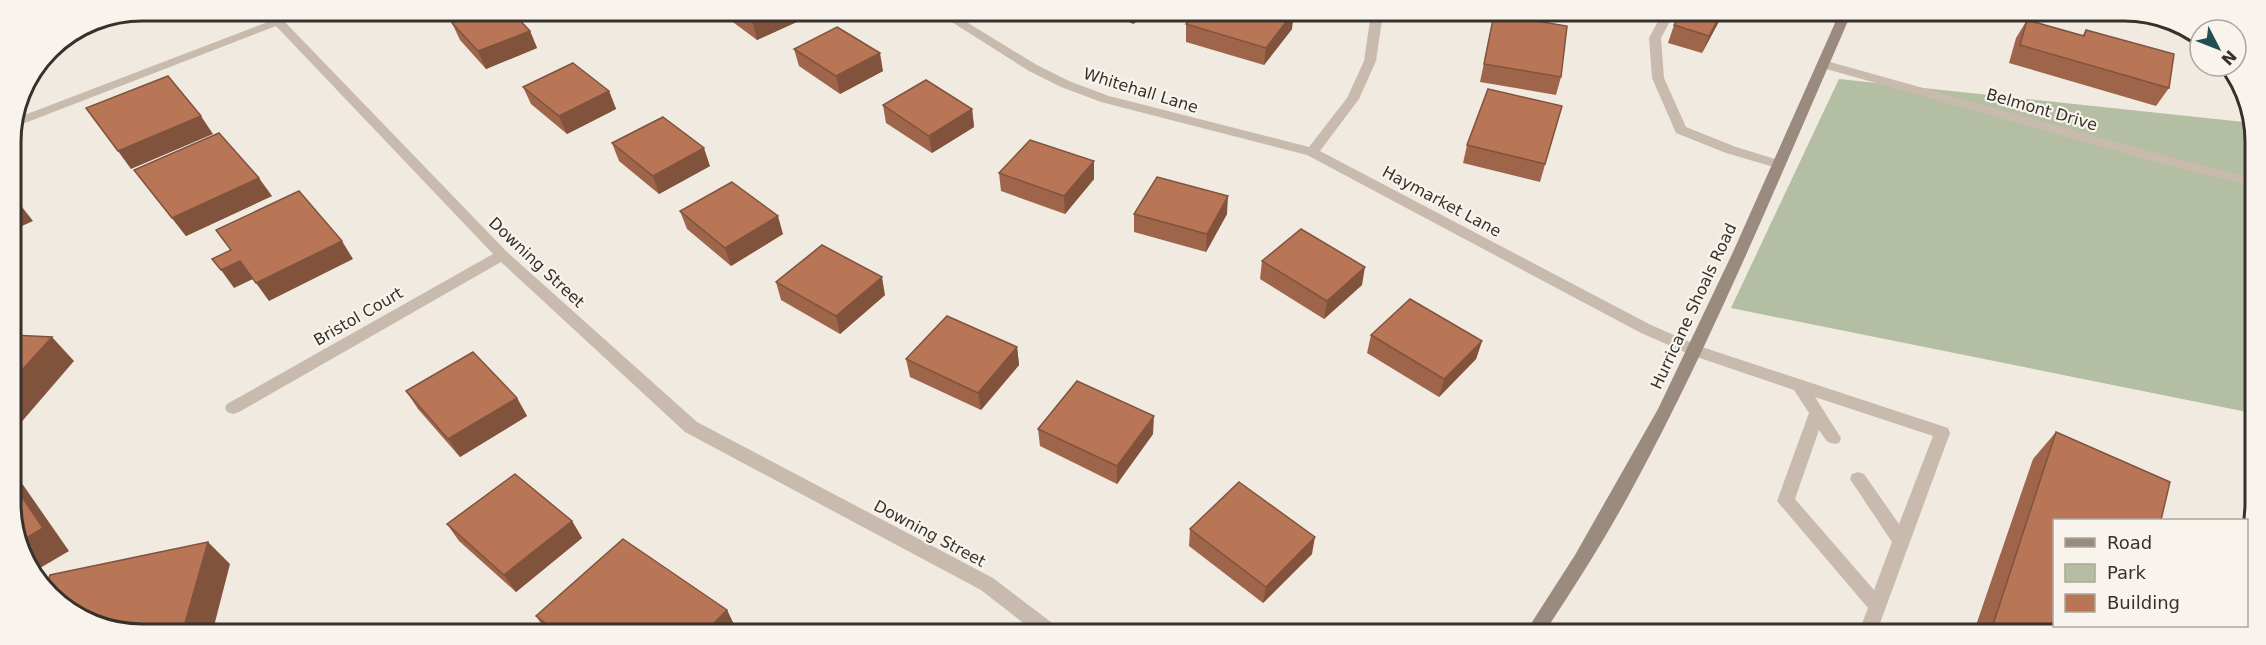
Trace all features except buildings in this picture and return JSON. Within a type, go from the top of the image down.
[{"type":"street","name":"Downing Street","points":[[23,120],[278,21],[501,255],[691,427],[987,584],[1039,624]]},
{"type":"street","name":"Whitehall Lane","points":[[957,21],[1033,68],[1085,91],[1150,112],[1312,152]]},
{"type":"street","points":[[1312,152],[1353,99],[1370,61],[1376,21]]},
{"type":"street","points":[[1664,21],[1655,38],[1658,78],[1681,130],[1731,150],[1778,164]]},
{"type":"street","name":"Hurricane Shoals Road","points":[[1540,624],[1573,577],[1696,351],[1842,21]]},
{"type":"street","name":"Belmont Drive","points":[[1823,64],[2245,181]]},
{"type":"street","name":"Haymarket Lane","points":[[1312,152],[1646,329],[1696,351],[1942,433],[1902,542]]},
{"type":"street","name":"Bristol Court","points":[[233,408],[501,255]]},
{"type":"street","points":[[1799,385],[1833,438]]},
{"type":"street","points":[[1817,412],[1786,501],[1878,607]]},
{"type":"street","points":[[1858,479],[1902,542],[1872,624]]},
{"type":"green space","points":[[1839,79],[2243,122],[2245,412],[1731,308]]}]
